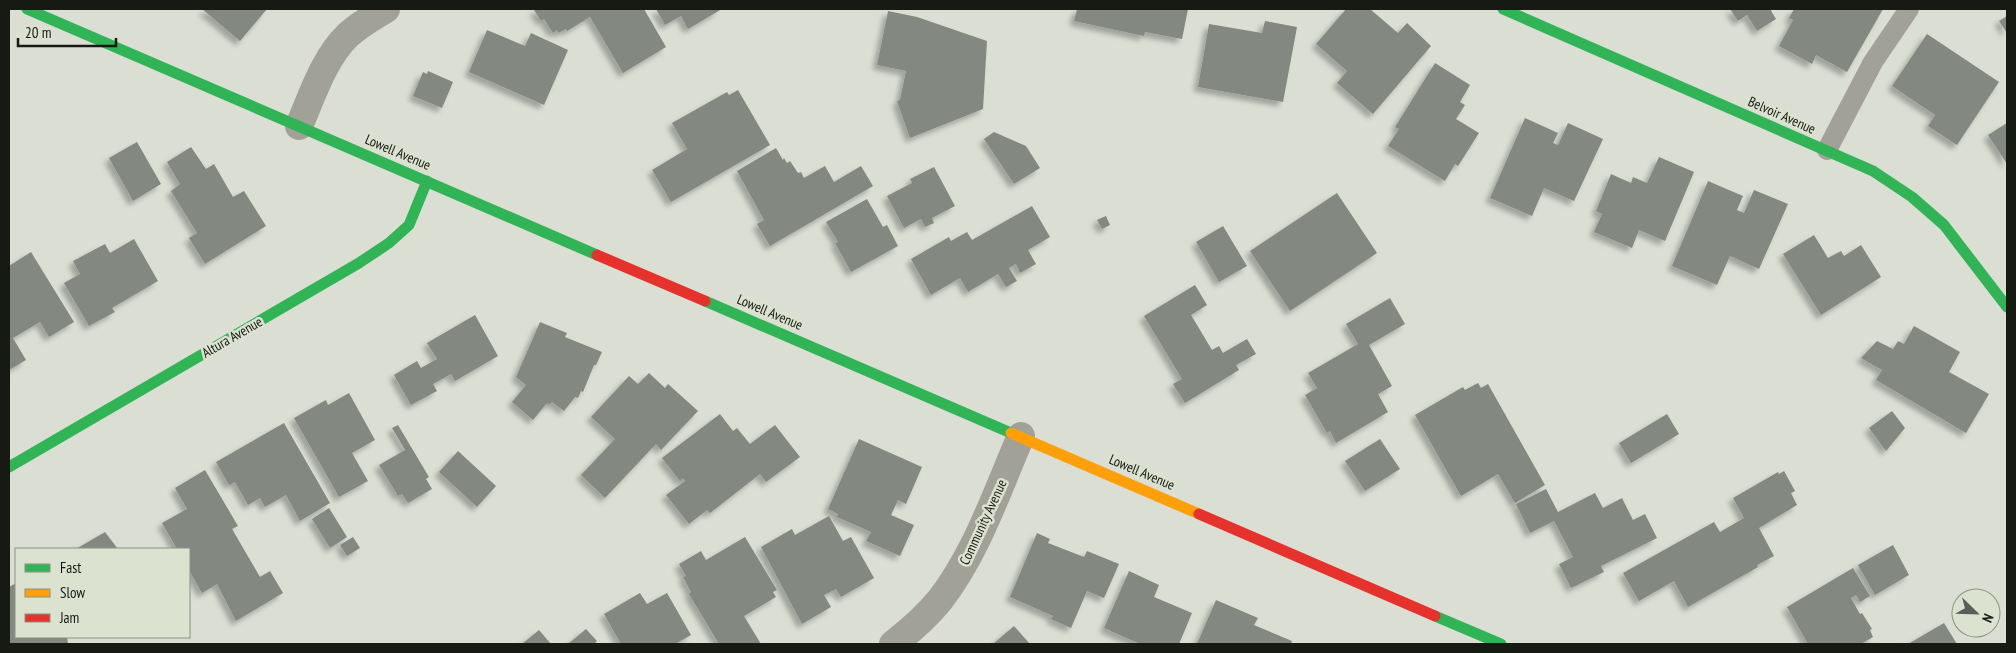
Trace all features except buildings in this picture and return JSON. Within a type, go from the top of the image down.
[{"type":"main road","name":"Lowell Avenue","points":[[27,9],[1022,436],[1501,644]]},
{"type":"main road","name":"Belvoir Avenue","points":[[1503,9],[1873,171],[1912,197],[1944,225],[2007,306]]},
{"type":"main road","name":"Altura Avenue","points":[[9,467],[359,263],[389,243],[409,225],[428,181]]},
{"type":"street","points":[[298,126],[314,89],[335,51],[347,36],[361,24],[386,9]]},
{"type":"street","name":"Community Avenue","points":[[893,644],[927,615],[940,600],[960,570],[972,549],[1022,436]]},
{"type":"lane","points":[[1827,150],[1873,62],[1909,9]]},
{"type":"traffic: fast","points":[[27,9],[597,255]]},
{"type":"traffic: fast","points":[[1503,9],[1873,171],[1912,197],[1944,225],[2007,307]]},
{"type":"traffic: fast","points":[[9,467],[359,263],[389,243],[409,225],[427,181]]},
{"type":"traffic: fast","points":[[705,301],[1011,433]]},
{"type":"traffic: fast","points":[[1435,616],[1501,644]]},
{"type":"traffic: slow","points":[[1011,433],[1199,514]]},
{"type":"traffic: jam","points":[[597,255],[705,301]]},
{"type":"traffic: jam","points":[[1199,514],[1435,616]]}]
